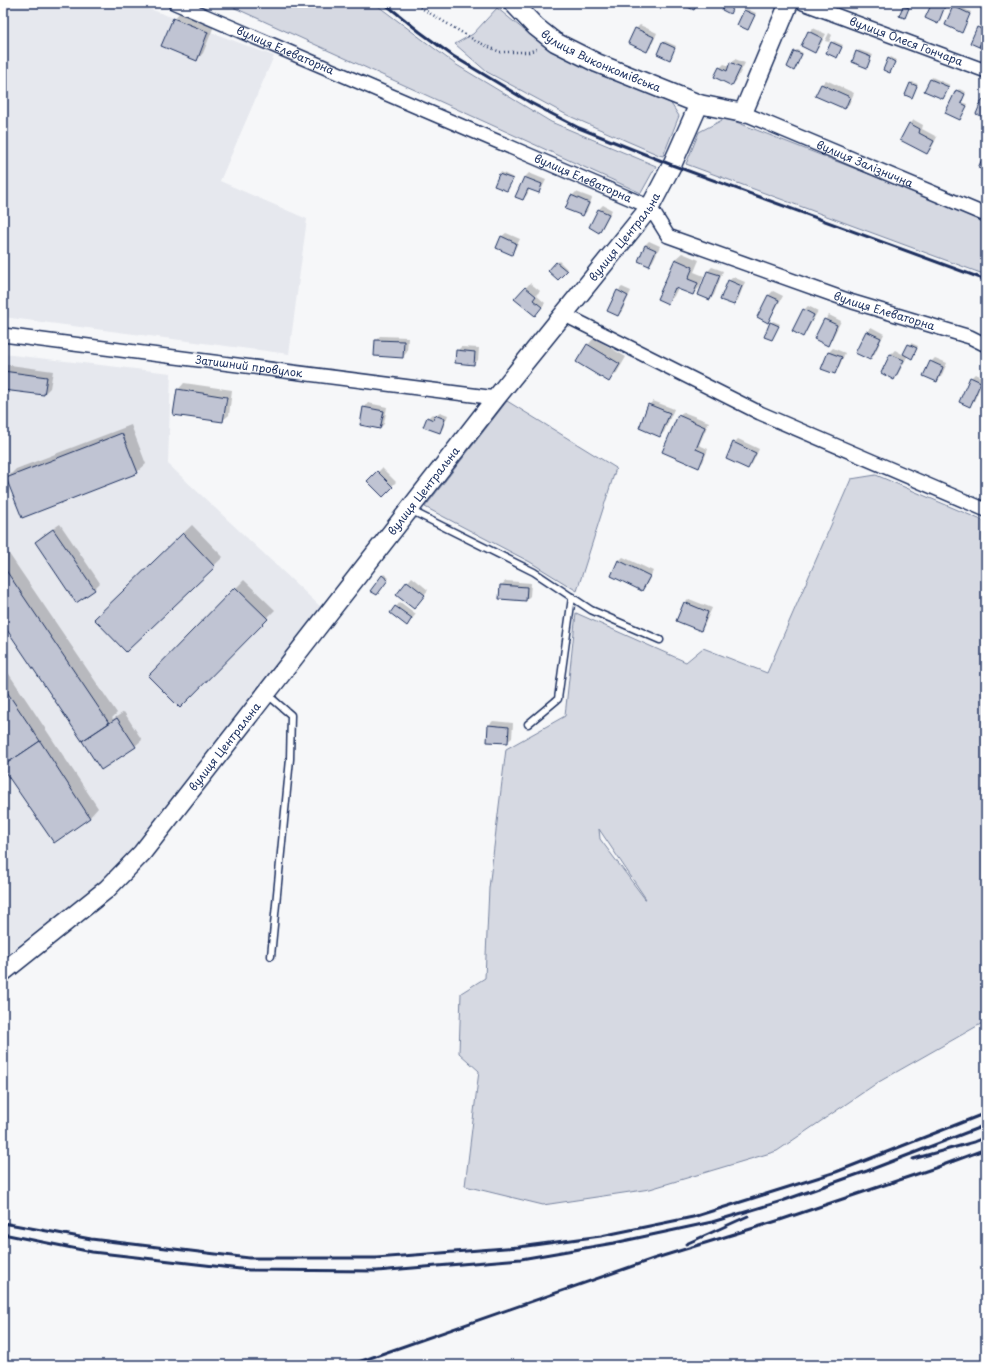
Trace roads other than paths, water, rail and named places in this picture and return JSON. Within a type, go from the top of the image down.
[{"type":"main road","name":"вулиця Виконкомівська","points":[[512,3],[536,27],[555,42],[597,63],[699,104]]},
{"type":"main road","points":[[699,104],[743,113],[789,3]]},
{"type":"main road","name":"вулиця Центральна","points":[[3,972],[107,889],[137,858],[496,398],[650,207],[672,165],[699,104]]},
{"type":"street","name":"вулиця Елеваторна","points":[[175,3],[650,207],[668,236],[853,302],[970,337],[986,345]]},
{"type":"street","name":"вулиця Олеся Гончара","points":[[803,3],[986,71]]},
{"type":"street","name":"вулиця Залізнична","points":[[743,113],[986,215]]},
{"type":"street","points":[[563,314],[760,413],[986,510]]},
{"type":"street","name":"Затишний провулок","points":[[3,335],[496,398]]},
{"type":"lane","points":[[410,509],[534,572],[591,610],[660,640]]},
{"type":"lane","points":[[528,724],[558,699],[572,597]]},
{"type":"lane","points":[[266,694],[291,715],[290,759],[271,956]]},
{"type":"railway","points":[[384,3],[453,56],[531,103],[579,128],[672,165],[986,280]]},
{"type":"railway","points":[[3,1223],[91,1239],[249,1258],[376,1258],[519,1247],[601,1236],[693,1217],[836,1172],[986,1113]]},
{"type":"railway","points":[[3,1234],[92,1252],[249,1270],[377,1271],[521,1259],[614,1243],[712,1222],[782,1201],[867,1171],[986,1125]]},
{"type":"railway","points":[[913,1159],[974,1142],[986,1137]]},
{"type":"railway","points":[[350,1365],[653,1259],[780,1220],[935,1168],[986,1149]]},
{"type":"railway","points":[[686,1244],[748,1216]]}]
